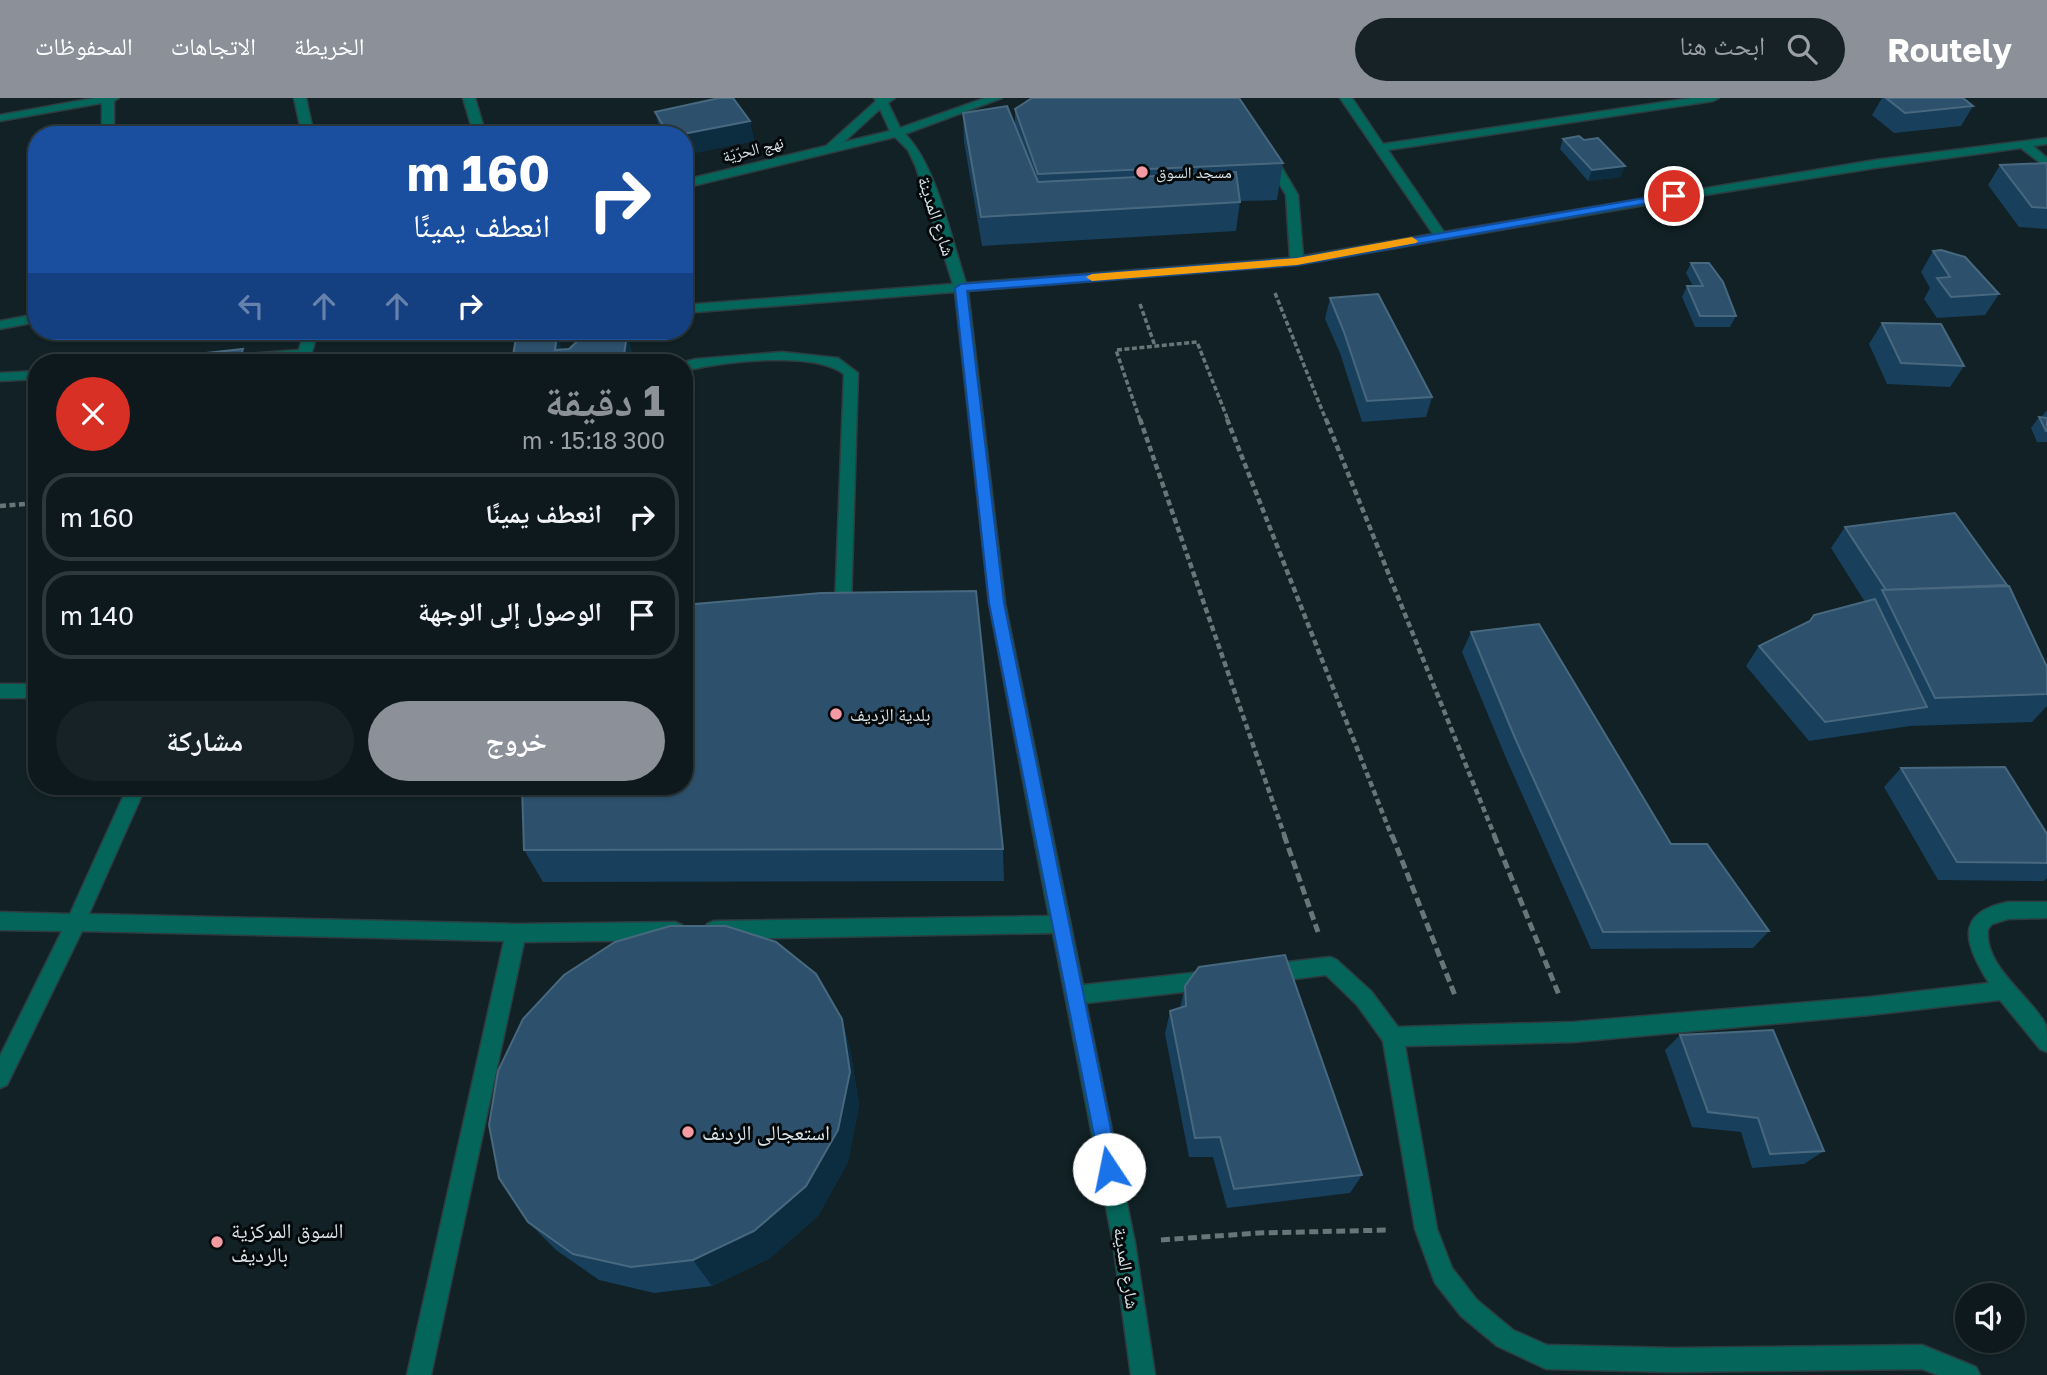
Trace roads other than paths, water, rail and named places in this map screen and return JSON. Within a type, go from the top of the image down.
[{"type":"street","points":[[0,118],[111,98],[109,126]]},
{"type":"street","points":[[300,98],[306,126]]},
{"type":"street","points":[[469,98],[477,126]]},
{"type":"street","name":"نهج الحرّيّة","points":[[693,182],[897,133],[996,98]]},
{"type":"street","points":[[1363,98],[1347,100],[1441,236]]},
{"type":"street","points":[[1380,148],[1713,98]]},
{"type":"street","points":[[831,148],[883,99]]},
{"type":"street","name":"شارع المدينة","points":[[883,99],[897,133],[913,149],[922,167],[961,288],[990,603],[1062,924],[1124,1243],[1143,1375]]},
{"type":"street","points":[[1260,141],[1292,195],[1297,261]]},
{"type":"street","points":[[693,308],[1297,261],[1861,166],[2047,141]]},
{"type":"street","points":[[2023,144],[2047,164]]},
{"type":"street","points":[[0,325],[28,320]]},
{"type":"street","points":[[693,363],[722,359],[815,358],[834,361],[851,373],[843,607]]},
{"type":"street","points":[[0,377],[28,375]]},
{"type":"street","points":[[0,691],[28,691]]},
{"type":"street","points":[[0,1078],[76,923],[132,795]]},
{"type":"street","points":[[2047,910],[1997,911],[1983,919],[1977,933],[1996,991],[2047,1042]]},
{"type":"street","points":[[0,921],[516,933],[1062,924]]},
{"type":"street","points":[[419,1375],[516,933]]},
{"type":"street","points":[[1074,995],[1330,966],[1364,998],[1393,1037],[1426,1229],[1443,1275],[1469,1308],[1505,1338],[1546,1357],[1673,1360],[1922,1357],[1968,1375]]},
{"type":"street","points":[[1393,1037],[1574,1032],[1870,1006],[1996,991]]},
{"type":"place","name":"مسجد السوق","points":[[1142,172]]},
{"type":"place","name":"بلدية الرّديف","points":[[836,714]]},
{"type":"place","name":"استعجالى الردىف","points":[[688,1132]]},
{"type":"place","name":"السوق المركزية بالرديف","points":[[217,1242]]}]
